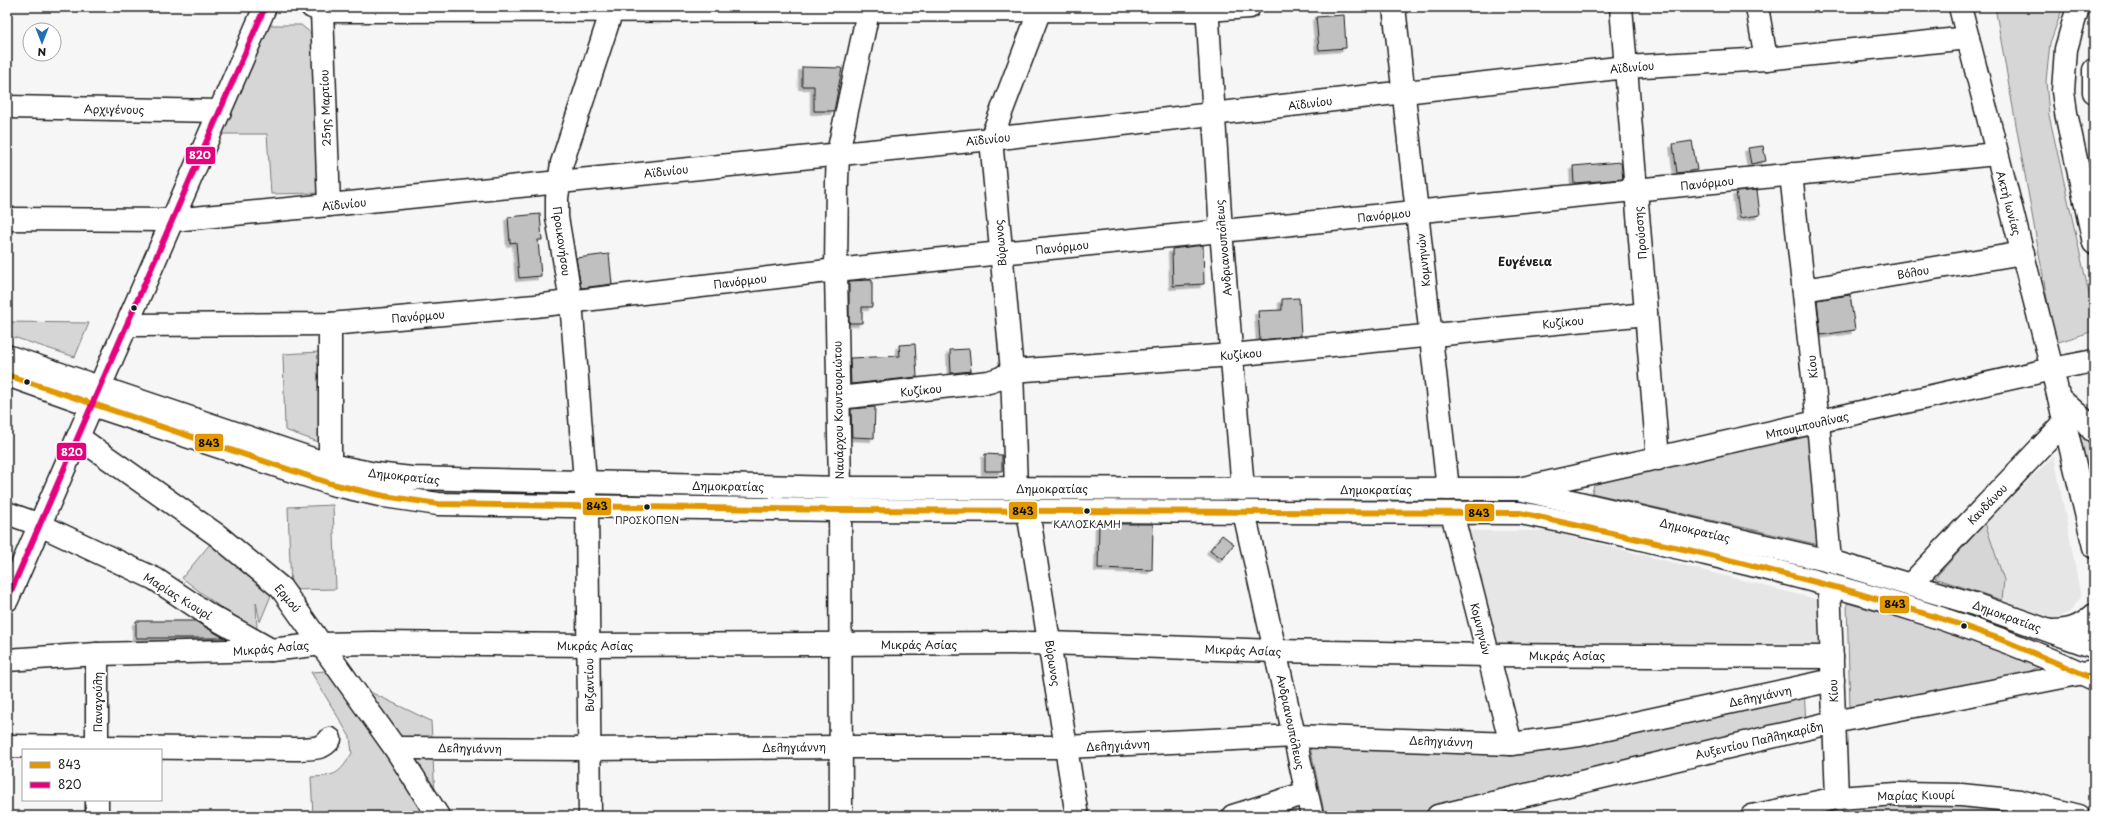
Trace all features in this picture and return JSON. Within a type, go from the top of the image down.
[{"type":"street","points":[[7,600],[265,7]]},
{"type":"street","points":[[317,9],[1249,7]]},
{"type":"street","name":"Κομνηνών","points":[[1394,7],[1448,489]]},
{"type":"street","name":"Προύσσης","points":[[1622,7],[1658,459]]},
{"type":"street","points":[[1757,7],[1766,59]]},
{"type":"street","name":"Ακτή Ιωνίας","points":[[1960,7],[1996,154],[2052,369],[2094,547]]},
{"type":"street","points":[[2078,7],[2066,49],[2062,91],[2094,243]]},
{"type":"street","name":"Ναυάρχου Κουντουριώτου","points":[[841,816],[840,488],[836,270],[838,153],[869,8]]},
{"type":"street","name":"Βύρωνος","points":[[1016,488],[1012,371],[1000,253],[991,139],[1041,8]]},
{"type":"street","name":"Ανδριανουπόλεως","points":[[1209,8],[1213,114],[1221,231],[1243,488]]},
{"type":"street","name":"25ης Μαρτίου","points":[[317,9],[329,205]]},
{"type":"street","name":"Προικονήσου","points":[[585,482],[571,301],[557,217],[558,182],[562,163],[612,9]]},
{"type":"street","name":"Αϊδινίου","points":[[7,219],[173,220],[991,139],[1626,67],[1766,59],[1968,38]]},
{"type":"street","points":[[2094,70],[2094,92]]},
{"type":"street","name":"Αρχιγένους","points":[[7,107],[220,111]]},
{"type":"street","name":"Πανόρμου","points":[[127,325],[330,324],[535,306],[836,270],[1996,154]]},
{"type":"street","name":"Κίου","points":[[1791,174],[1818,422],[1830,561]]},
{"type":"street","name":"Βόλου","points":[[1804,290],[2023,253]]},
{"type":"street","name":"Κυζίκου","points":[[838,398],[989,382],[1001,378],[1012,371],[1232,355],[1646,314]]},
{"type":"street","points":[[330,324],[330,465]]},
{"type":"street","name":"Δημοκρατίας","points":[[7,356],[96,397],[332,484],[384,496],[438,504],[587,507],[839,510],[1520,513],[1829,584],[1969,629],[2090,674]]},
{"type":"street","name":"Μπουμπουλίνας","points":[[1519,489],[1658,459],[2052,369],[2094,361]]},
{"type":"street","name":"Δημοκρατίας","points":[[7,375],[96,397],[330,465],[376,474],[440,480],[840,488],[1519,489],[1830,561],[1974,604],[2094,647]]},
{"type":"street","points":[[2059,398],[2084,420],[2094,432]]},
{"type":"street","name":"Κανδάνου","points":[[1911,584],[2064,423]]},
{"type":"street","name":"Ερμού","points":[[78,437],[217,535],[281,588],[395,748],[438,816]]},
{"type":"street","name":"Βυζαντίου","points":[[585,482],[587,507],[590,816]]},
{"type":"street","points":[[7,498],[43,518]]},
{"type":"street","name":"Βύρωνος","points":[[1028,511],[1076,816]]},
{"type":"street","name":"Ανδριανουπόλεως","points":[[1244,512],[1312,816]]},
{"type":"street","points":[[7,513],[43,518]]},
{"type":"street","name":"Κομνηνών","points":[[1452,513],[1487,655],[1511,744]]},
{"type":"street","name":"Μαρίας Κιουρί","points":[[43,518],[155,579],[209,615],[271,650]]},
{"type":"street","name":"Κίου","points":[[1829,584],[1836,798]]},
{"type":"street","points":[[2047,631],[2067,631],[2083,625],[2094,615]]},
{"type":"street","name":"Μικράς Ασίας","points":[[7,660],[97,654],[271,650],[322,644],[589,645],[1049,643],[1275,651],[1487,655],[1832,657]]},
{"type":"street","name":"Παναγούλη","points":[[97,654],[97,748]]},
{"type":"street","name":"Αυξεντίου Παλληκαρίδη","points":[[1438,816],[1834,722],[2090,674]]},
{"type":"street","name":"Δεληγιάννη","points":[[395,748],[590,749],[1066,747],[1295,736],[1511,744],[1580,736],[1833,680]]},
{"type":"street","points":[[7,746],[97,748],[319,748],[326,745],[330,739]]},
{"type":"street","points":[[1233,816],[1306,793]]},
{"type":"street","name":"Μαρίας Κιουρί","points":[[1752,816],[1798,808],[1836,798],[1897,794],[1962,795],[2020,801],[2079,816]]},
{"type":"street","points":[[97,801],[97,816]]},
{"type":"shaded area","points":[[1995,7],[2063,7],[2050,43],[2046,81],[2049,115],[2094,316],[2094,331],[2055,343]]},
{"type":"shaded area","points":[[260,25],[301,25],[312,34],[320,193],[271,194],[267,134],[208,134]]},
{"type":"shaded area","points":[[7,322],[89,323],[75,357],[7,335]]},
{"type":"shaded area","points":[[319,352],[321,443],[285,430],[283,354]]},
{"type":"shaded area","points":[[1816,427],[1820,545],[1592,493],[1595,480]]},
{"type":"shaded area","points":[[2077,427],[2094,452],[2094,520]]},
{"type":"shaded area","points":[[2054,456],[2081,597],[2070,612],[2054,619],[2002,600],[2004,580],[1985,523]]},
{"type":"shaded area","points":[[333,505],[336,589],[291,590],[288,507]]},
{"type":"shaded area","points":[[1985,523],[2004,580],[2002,600],[1935,578]]},
{"type":"shaded area","points":[[1464,531],[1549,531],[1819,600],[1818,651],[1497,646]]},
{"type":"shaded area","points":[[210,544],[272,593],[260,622],[256,602],[257,630],[254,633],[182,578]]},
{"type":"shaded area","points":[[1847,603],[1954,633],[2040,666],[2025,674],[1850,708]]},
{"type":"shaded area","points":[[326,671],[431,721],[436,816],[313,816],[311,777],[326,776],[336,773],[340,770],[352,753],[350,737],[311,672]]},
{"type":"shaded area","points":[[1804,689],[1806,724],[1429,816],[1325,816],[1309,742],[1511,751]]},
{"type":"shaded area","points":[[1947,801],[2055,816],[1804,816],[1874,805]]},
{"type":"building","points":[[1344,15],[1346,48],[1319,50],[1316,17]]},
{"type":"building","points":[[802,67],[842,68],[834,111],[814,111],[814,86],[802,86]]},
{"type":"building","points":[[1692,141],[1697,170],[1677,173],[1673,144]]},
{"type":"building","points":[[1763,146],[1766,161],[1751,164],[1748,148]]},
{"type":"building","points":[[1621,162],[1623,179],[1574,183],[1573,166]]},
{"type":"building","points":[[1757,190],[1760,215],[1740,218],[1736,192]]},
{"type":"building","points":[[540,214],[542,240],[538,240],[541,276],[519,278],[516,242],[510,243],[508,217]]},
{"type":"building","points":[[1203,245],[1204,284],[1173,286],[1172,249]]},
{"type":"building","points":[[609,254],[612,284],[581,288],[576,258]]},
{"type":"building","points":[[872,280],[872,307],[862,307],[862,323],[849,323],[849,281]]},
{"type":"building","points":[[1850,295],[1855,330],[1821,335],[1817,300]]},
{"type":"building","points":[[1299,298],[1301,336],[1260,340],[1258,311],[1282,310],[1282,299]]},
{"type":"building","points":[[915,344],[917,377],[851,384],[850,358],[900,356],[899,345]]},
{"type":"building","points":[[969,349],[971,371],[951,373],[950,350]]},
{"type":"building","points":[[875,407],[874,438],[852,437],[851,409]]},
{"type":"building","points":[[985,454],[1002,455],[1002,471],[985,471]]},
{"type":"building","points":[[1099,524],[1153,524],[1152,570],[1098,568]]},
{"type":"building","points":[[1222,535],[1234,544],[1223,559],[1210,550]]},
{"type":"building","points":[[136,621],[195,621],[224,638],[136,638]]},
{"type":"transit line","name":"820","points":[[7,600],[265,7]]},
{"type":"transit line","name":"843","points":[[7,375],[332,484],[384,496],[438,504],[839,510],[1520,513],[1706,554],[1854,592],[1952,622],[2000,639],[2094,679]]},
{"type":"place","name":"ΠΡΟΣΚΟΠΩΝ","points":[[647,507]]},
{"type":"place","name":"ΚΑΛΟΣΚΑΜΗ","points":[[1087,511]]},
{"type":"district","name":"Ευγένεια","points":[[1525,261]]}]
